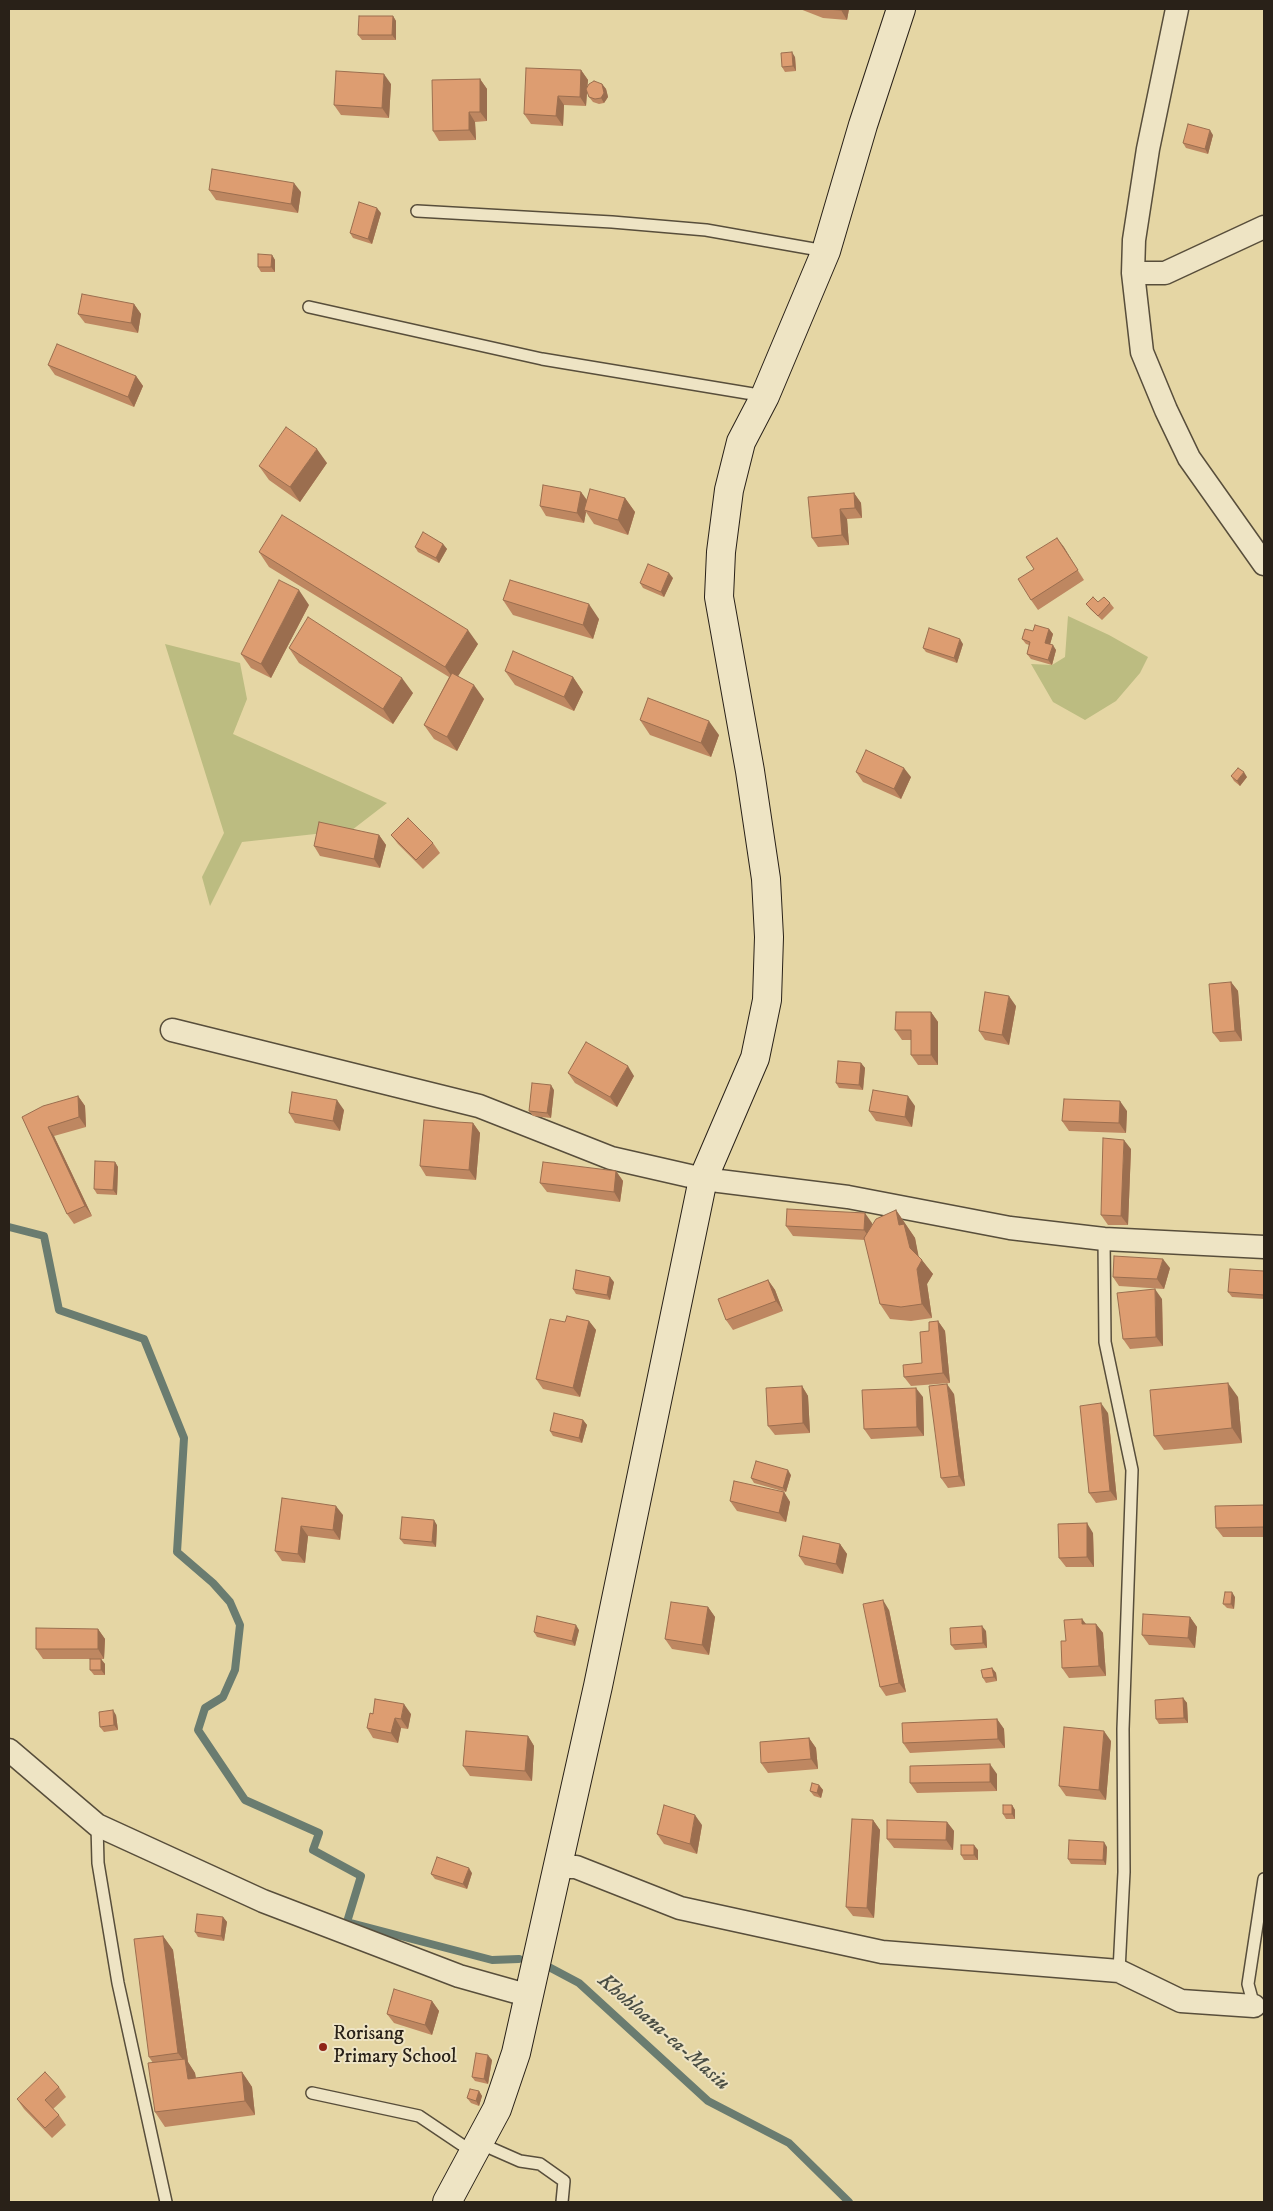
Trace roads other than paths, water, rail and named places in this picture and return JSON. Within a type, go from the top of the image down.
[{"type":"street","points":[[447,2202],[477,2148],[500,2100],[516,2053],[530,1996],[654,1421],[703,1179],[755,1058],[767,1000],[768,937],[766,879],[750,771],[719,597],[721,552],[729,490],[741,442],[765,396],[826,252],[863,125],[901,9]]},
{"type":"street","points":[[1177,9],[1148,148],[1134,240],[1133,273],[1142,352],[1166,410],[1189,458],[1264,564]]},
{"type":"street","points":[[1133,273],[1165,273],[1264,227]]},
{"type":"street","points":[[172,1030],[479,1106],[611,1158],[703,1179],[848,1198],[1010,1228],[1104,1239],[1264,1247]]},
{"type":"street","points":[[9,1750],[97,1824],[263,1901],[459,1976],[530,1996]]},
{"type":"street","points":[[558,1867],[576,1867],[680,1908],[882,1952],[1119,1971],[1181,2001],[1254,2006]]},
{"type":"lane","points":[[417,211],[706,230],[826,252]]},
{"type":"lane","points":[[309,307],[542,359],[765,396]]},
{"type":"lane","points":[[1104,1239],[1105,1342],[1132,1470],[1123,1729],[1124,1872],[1119,1971]]},
{"type":"lane","points":[[97,1824],[98,1863],[118,1982],[166,2202]]},
{"type":"lane","points":[[1254,2006],[1248,1984],[1264,1878]]},
{"type":"lane","points":[[312,2093],[419,2116],[477,2148],[520,2161],[540,2164],[564,2181],[562,2202]]},
{"type":"waterway","name":"Khohloana-ea-Masiu","points":[[9,1227],[44,1236],[59,1310],[144,1339],[184,1438],[177,1552],[213,1583],[230,1602],[240,1625],[235,1670],[223,1697],[205,1708],[198,1730],[245,1800],[319,1833],[313,1850],[361,1876],[347,1922],[492,1960],[519,1959]]},
{"type":"waterway","name":"Khohloana-ea-Masiu","points":[[547,1966],[579,1983],[708,2101],[789,2143],[849,2202]]},
{"type":"place","name":"Rorisang Primary School","points":[[323,2047]]}]
